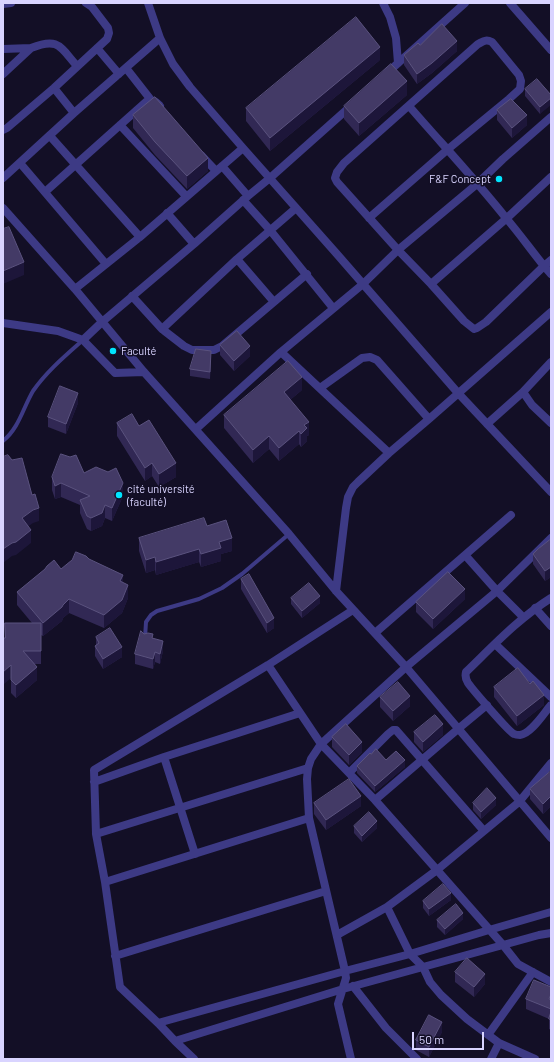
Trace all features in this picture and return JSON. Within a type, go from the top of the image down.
[{"type":"street","points":[[3,4],[11,3]]},
{"type":"street","points":[[3,130],[8,128],[54,88],[108,37],[108,28],[92,7],[86,3]]},
{"type":"street","points":[[148,3],[160,38],[173,64],[190,87],[458,393],[551,492]]},
{"type":"street","points":[[383,3],[390,17],[396,38],[398,63]]},
{"type":"street","points":[[383,77],[466,3]]},
{"type":"street","points":[[510,3],[551,50]]},
{"type":"street","points":[[3,178],[74,113],[160,38]]},
{"type":"street","points":[[369,218],[520,88],[521,81],[519,75],[492,42],[488,40],[478,44],[339,168],[335,178],[337,182],[369,218],[398,250],[464,321],[474,329],[486,322],[551,260]]},
{"type":"street","points":[[3,49],[32,48],[40,45],[54,44],[60,46],[77,66]]},
{"type":"street","points":[[3,74],[32,48]]},
{"type":"street","points":[[97,48],[151,100],[155,101],[165,113]]},
{"type":"street","points":[[54,88],[74,113]]},
{"type":"street","points":[[83,340],[361,97]]},
{"type":"street","points":[[45,192],[147,101],[151,100]]},
{"type":"street","points":[[409,106],[507,218],[551,274]]},
{"type":"street","points":[[196,429],[281,352],[363,284],[398,250],[477,184],[551,117]]},
{"type":"street","points":[[120,125],[186,196]]},
{"type":"street","points":[[50,136],[140,236]]},
{"type":"street","points":[[196,148],[219,169],[245,198],[333,308]]},
{"type":"street","points":[[75,289],[167,214],[243,148]]},
{"type":"street","points":[[20,163],[106,264]]},
{"type":"street","points":[[431,284],[507,218],[551,177]]},
{"type":"street","points":[[3,208],[75,289],[144,372],[289,534],[336,591],[406,667],[551,838]]},
{"type":"street","points":[[162,329],[237,259],[296,208]]},
{"type":"street","points":[[167,214],[194,244]]},
{"type":"street","points":[[237,259],[274,302]]},
{"type":"street","points":[[132,296],[162,329],[184,346],[192,350],[214,350],[222,346],[307,274]]},
{"type":"street","points":[[336,591],[346,508],[348,497],[353,487],[389,452],[551,312]]},
{"type":"street","points":[[3,323],[58,331],[83,340],[115,373],[144,372]]},
{"type":"street","points":[[281,352],[389,452]]},
{"type":"street","points":[[320,388],[362,358],[370,357],[377,360],[429,419]]},
{"type":"street","points":[[487,424],[523,392],[551,362]]},
{"type":"street","points":[[523,392],[532,405],[551,423]]},
{"type":"street","points":[[375,633],[511,515]]},
{"type":"street","points":[[351,1059],[338,1004],[346,978],[345,971],[309,818],[307,779],[308,768],[311,760],[322,744],[406,667],[497,591],[551,538]]},
{"type":"street","points":[[465,555],[497,591],[523,617]]},
{"type":"street","points":[[551,598],[523,617],[465,674],[468,684],[514,734],[525,734],[531,730],[551,705]]},
{"type":"street","points":[[536,608],[551,626]]},
{"type":"street","points":[[194,1059],[120,987],[105,882],[96,834],[94,770],[268,665],[353,610]]},
{"type":"street","points":[[495,644],[551,697]]},
{"type":"street","points":[[268,665],[322,744],[375,800],[503,944],[518,964],[551,982]]},
{"type":"street","points":[[375,800],[458,728],[487,705]]},
{"type":"street","points":[[94,782],[164,757],[300,713]]},
{"type":"street","points":[[349,773],[388,734],[393,730],[396,730],[484,831]]},
{"type":"street","points":[[164,757],[195,854]]},
{"type":"street","points":[[337,934],[387,907],[437,870],[519,802],[550,765]]},
{"type":"street","points":[[96,834],[308,768]]},
{"type":"street","points":[[105,882],[309,818]]},
{"type":"street","points":[[115,956],[326,891]]},
{"type":"street","points":[[387,907],[410,954],[423,967],[430,982],[441,995],[467,1019],[499,1043],[535,1059]]},
{"type":"street","points":[[158,1023],[410,954],[551,912]]},
{"type":"street","points":[[175,1041],[353,986],[503,944],[551,933]]},
{"type":"street","points":[[488,1035],[533,972]]},
{"type":"street","points":[[353,986],[386,1028],[417,1059]]},
{"type":"street","points":[[491,1059],[499,1043]]},
{"type":"lane","points":[[3,441],[15,427],[27,402],[53,366],[83,340]]},
{"type":"lane","points":[[145,641],[146,622],[151,615],[157,611],[199,599],[222,588],[242,574],[289,534]]},
{"type":"building","points":[[356,17],[380,47],[270,138],[246,108]]},
{"type":"building","points":[[442,24],[457,41],[417,74],[404,55],[418,43],[420,45]]},
{"type":"building","points":[[391,64],[407,81],[359,123],[344,106]]},
{"type":"building","points":[[537,79],[551,95],[551,98],[540,107],[525,89]]},
{"type":"building","points":[[155,97],[208,158],[187,176],[155,142],[133,115]]},
{"type":"building","points":[[511,99],[527,115],[512,128],[497,110]]},
{"type":"building","points":[[9,227],[24,262],[3,271],[3,229]]},
{"type":"building","points":[[237,331],[250,346],[234,361],[220,345]]},
{"type":"building","points":[[196,349],[211,351],[210,372],[190,369]]},
{"type":"building","points":[[288,361],[302,377],[284,392],[309,422],[304,425],[307,428],[301,434],[299,431],[279,448],[269,436],[253,450],[224,415]]},
{"type":"building","points":[[60,386],[78,393],[66,424],[48,417]]},
{"type":"building","points":[[132,414],[139,426],[149,420],[176,463],[159,474],[152,463],[145,468],[117,423]]},
{"type":"building","points":[[61,454],[70,457],[76,455],[84,473],[96,467],[108,472],[116,468],[123,483],[112,508],[105,505],[102,513],[91,518],[87,516],[80,500],[90,496],[61,483],[55,486],[52,477]]},
{"type":"building","points":[[8,455],[12,460],[22,458],[32,495],[35,494],[39,508],[33,510],[22,518],[31,530],[16,542],[3,549],[3,457]]},
{"type":"building","points":[[204,518],[207,526],[226,520],[232,538],[219,542],[221,548],[201,554],[199,549],[156,562],[155,557],[146,560],[139,538]]},
{"type":"building","points":[[550,540],[551,567],[545,571],[533,554]]},
{"type":"building","points":[[76,552],[123,575],[120,581],[128,585],[122,600],[104,615],[69,599],[43,623],[17,592],[54,560],[61,569],[72,560]]},
{"type":"building","points":[[448,572],[465,589],[433,619],[416,602]]},
{"type":"building","points":[[249,574],[274,618],[267,623],[241,579]]},
{"type":"building","points":[[309,583],[320,596],[302,611],[291,598]]},
{"type":"building","points":[[5,623],[41,623],[41,651],[23,651],[37,667],[16,685],[11,680],[11,665],[3,672],[3,638],[5,638]]},
{"type":"building","points":[[110,628],[122,647],[103,659],[95,646],[99,643],[96,637]]},
{"type":"building","points":[[141,631],[144,634],[153,634],[152,638],[163,641],[160,654],[155,652],[153,659],[135,654]]},
{"type":"building","points":[[518,668],[530,684],[533,681],[544,695],[517,716],[494,687]]},
{"type":"building","points":[[398,682],[410,696],[393,711],[380,697]]},
{"type":"building","points":[[435,715],[443,724],[423,742],[414,732]]},
{"type":"building","points":[[346,724],[362,742],[349,755],[332,737]]},
{"type":"building","points":[[376,749],[386,760],[396,751],[405,760],[375,786],[357,766]]},
{"type":"building","points":[[551,771],[551,796],[543,804],[530,789]]},
{"type":"building","points":[[349,779],[361,796],[326,820],[314,803]]},
{"type":"building","points":[[487,788],[496,798],[481,812],[473,803]]},
{"type":"building","points":[[369,812],[377,821],[362,836],[354,826]]},
{"type":"building","points":[[443,884],[451,893],[429,909],[423,901]]},
{"type":"building","points":[[456,904],[463,913],[445,929],[437,920]]},
{"type":"building","points":[[467,958],[485,974],[474,987],[455,972]]},
{"type":"building","points":[[534,980],[551,987],[549,999],[551,1000],[551,1009],[526,999]]},
{"type":"building","points":[[429,1015],[442,1022],[429,1047],[416,1040]]},
{"type":"place","name":"F&F Concept","points":[[499,179]]},
{"type":"place","name":"Faculté","points":[[113,351]]},
{"type":"place","name":"cité université (faculté)","points":[[119,495]]}]
